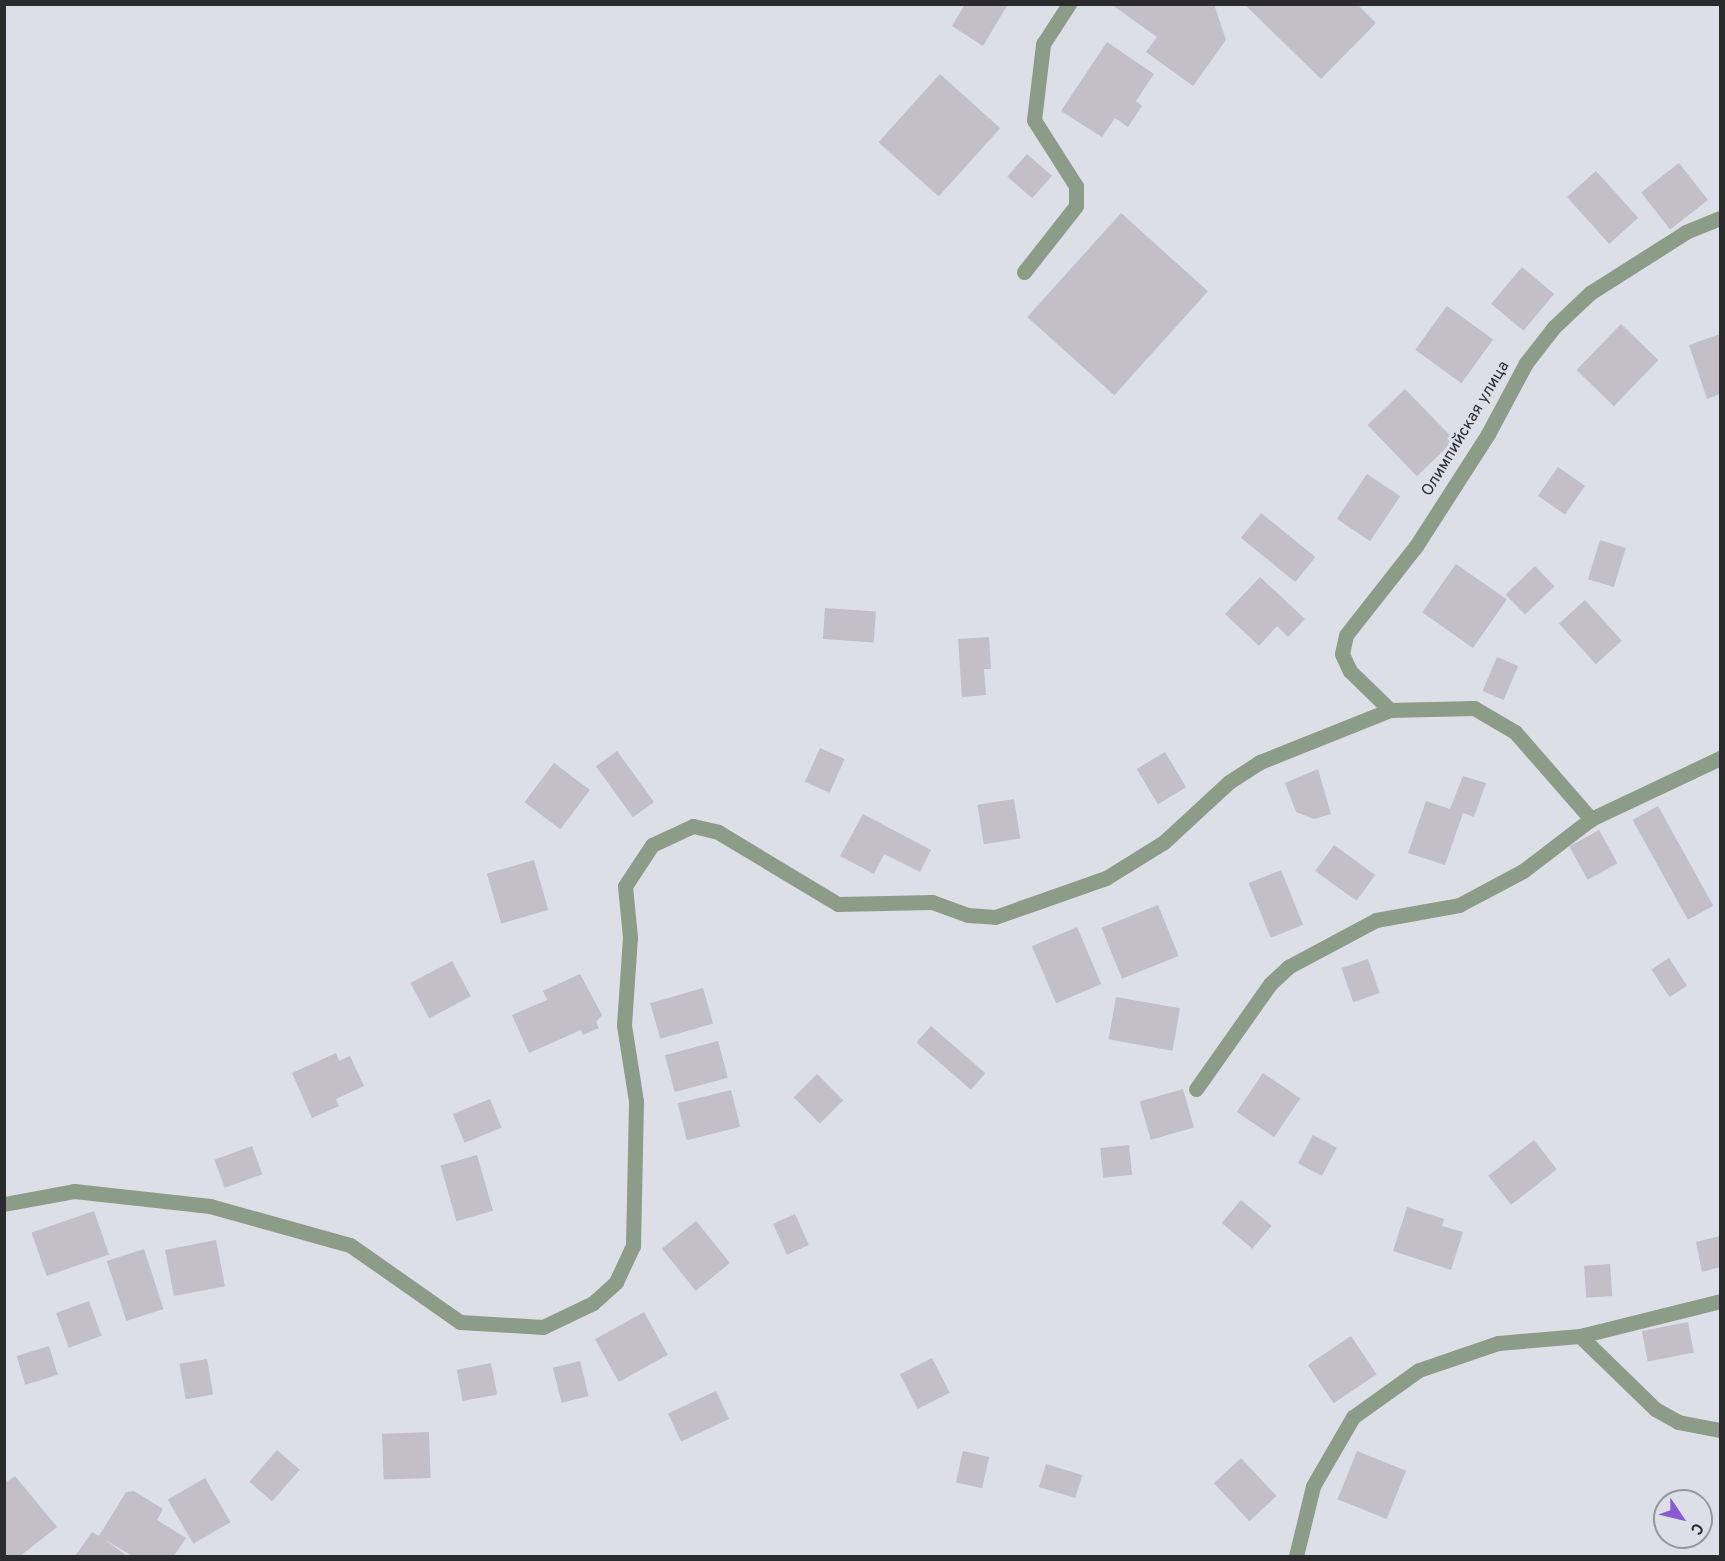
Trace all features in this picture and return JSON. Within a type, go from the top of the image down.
[{"type":"street","points":[[1024,272],[1076,206],[1076,186],[1043,140],[1034,120],[1043,44],[1069,4]]},
{"type":"street","name":"Олимпийская улица","points":[[1389,710],[1350,671],[1342,654],[1346,635],[1416,546],[1526,363],[1590,292],[1686,232],[1720,218]]},
{"type":"street","points":[[4,1204],[74,1191],[210,1206],[350,1245],[460,1322],[543,1327],[593,1303],[616,1282],[633,1246],[636,1101],[624,1025],[630,937],[625,886],[652,845],[693,826],[718,832],[838,904],[932,902],[968,915],[995,917],[1106,878],[1164,842],[1229,782],[1260,762],[1389,710],[1474,708],[1515,732],[1591,819]]},
{"type":"street","points":[[1196,1089],[1270,984],[1288,967],[1376,920],[1459,905],[1523,871],[1591,819],[1720,758]]},
{"type":"street","points":[[1296,1557],[1313,1486],[1353,1417],[1419,1370],[1498,1343],[1580,1336],[1720,1301]]},
{"type":"street","points":[[1580,1336],[1655,1409],[1678,1422],[1720,1430]]},
{"type":"building","points":[[965,4],[1008,4],[983,46],[952,26]]},
{"type":"building","points":[[1111,4],[1214,4],[1226,40],[1193,86],[1146,52],[1157,37]]},
{"type":"building","points":[[1244,4],[1357,4],[1376,23],[1321,79]]},
{"type":"building","points":[[1107,42],[1154,74],[1136,101],[1142,106],[1128,127],[1115,118],[1102,137],[1061,111]]},
{"type":"building","points":[[940,74],[1000,128],[939,197],[878,142]]},
{"type":"building","points":[[1027,154],[1052,176],[1032,198],[1007,177]]},
{"type":"building","points":[[1679,163],[1708,200],[1670,230],[1641,193]]},
{"type":"building","points":[[1596,171],[1638,218],[1609,244],[1567,197]]},
{"type":"building","points":[[1121,213],[1208,291],[1114,395],[1027,317]]},
{"type":"building","points":[[1522,267],[1554,294],[1523,331],[1491,304]]},
{"type":"building","points":[[1447,306],[1493,340],[1461,383],[1415,350]]},
{"type":"building","points":[[1621,324],[1658,360],[1614,406],[1577,370]]},
{"type":"building","points":[[1720,334],[1720,394],[1707,399],[1689,345]]},
{"type":"building","points":[[1405,389],[1454,440],[1417,476],[1368,425]]},
{"type":"building","points":[[1558,467],[1585,486],[1565,515],[1538,496]]},
{"type":"building","points":[[1367,474],[1400,496],[1370,541],[1337,519]]},
{"type":"building","points":[[1261,513],[1315,557],[1295,582],[1241,538]]},
{"type":"building","points":[[1600,540],[1626,548],[1614,587],[1588,579]]},
{"type":"building","points":[[1456,564],[1507,600],[1473,648],[1422,612]]},
{"type":"building","points":[[1535,566],[1554,586],[1525,615],[1506,594]]},
{"type":"building","points":[[1260,577],[1305,619],[1288,637],[1277,626],[1259,646],[1225,614]]},
{"type":"building","points":[[1585,600],[1622,641],[1596,664],[1559,623]]},
{"type":"building","points":[[825,608],[876,612],[874,642],[823,639]]},
{"type":"building","points":[[989,637],[991,669],[984,669],[986,695],[962,697],[958,639]]},
{"type":"building","points":[[1497,657],[1518,666],[1504,700],[1483,691]]},
{"type":"building","points":[[820,748],[845,759],[830,793],[805,782]]},
{"type":"building","points":[[617,751],[654,802],[633,817],[596,766]]},
{"type":"building","points":[[1165,752],[1186,787],[1158,804],[1137,769]]},
{"type":"building","points":[[554,763],[590,790],[560,829],[525,802]]},
{"type":"building","points":[[1318,769],[1331,814],[1314,819],[1296,812],[1285,783]]},
{"type":"building","points":[[1463,776],[1486,783],[1474,817],[1463,813],[1445,865],[1408,853],[1426,801],[1450,809]]},
{"type":"building","points":[[1014,799],[1020,839],[984,844],[977,805]]},
{"type":"building","points":[[1658,806],[1713,906],[1688,920],[1633,820]]},
{"type":"building","points":[[863,814],[931,850],[920,872],[884,854],[874,874],[840,856]]},
{"type":"building","points":[[1599,830],[1617,863],[1588,880],[1569,846]]},
{"type":"building","points":[[1334,845],[1375,875],[1356,901],[1315,871]]},
{"type":"building","points":[[534,860],[548,910],[501,923],[487,874]]},
{"type":"building","points":[[1281,870],[1303,925],[1271,938],[1249,883]]},
{"type":"building","points":[[1158,905],[1179,956],[1122,979],[1101,928]]},
{"type":"building","points":[[1077,927],[1101,984],[1056,1003],[1032,946]]},
{"type":"building","points":[[1669,958],[1687,986],[1669,997],[1651,969]]},
{"type":"building","points":[[1368,959],[1380,993],[1353,1002],[1342,968]]},
{"type":"building","points":[[452,961],[471,996],[429,1018],[411,983]]},
{"type":"building","points":[[580,974],[602,1015],[596,1022],[599,1028],[583,1035],[581,1030],[529,1053],[512,1015],[547,1000],[543,991]]},
{"type":"building","points":[[703,988],[713,1024],[660,1039],[650,1003]]},
{"type":"building","points":[[1116,997],[1180,1008],[1173,1051],[1109,1039]]},
{"type":"building","points":[[931,1026],[985,1073],[971,1090],[917,1043]]},
{"type":"building","points":[[718,1041],[728,1078],[675,1092],[665,1055]]},
{"type":"building","points":[[336,1053],[339,1061],[350,1056],[364,1086],[336,1099],[339,1106],[312,1118],[292,1073]]},
{"type":"building","points":[[1263,1073],[1300,1098],[1274,1137],[1237,1112]]},
{"type":"building","points":[[817,1074],[843,1100],[820,1123],[794,1097]]},
{"type":"building","points":[[1183,1089],[1194,1127],[1151,1140],[1140,1101]]},
{"type":"building","points":[[731,1090],[740,1127],[687,1140],[678,1103]]},
{"type":"building","points":[[490,1099],[502,1128],[465,1143],[453,1114]]},
{"type":"building","points":[[1313,1135],[1337,1148],[1322,1176],[1298,1163]]},
{"type":"building","points":[[1534,1140],[1557,1169],[1511,1205],[1488,1176]]},
{"type":"building","points":[[1129,1145],[1132,1175],[1103,1178],[1100,1148]]},
{"type":"building","points":[[252,1146],[262,1174],[225,1188],[214,1160]]},
{"type":"building","points":[[477,1155],[493,1211],[456,1221],[440,1165]]},
{"type":"building","points":[[1241,1200],[1272,1226],[1252,1249],[1222,1223]]},
{"type":"building","points":[[1407,1207],[1444,1219],[1442,1226],[1463,1232],[1451,1270],[1393,1251]]},
{"type":"building","points":[[94,1211],[109,1254],[47,1276],[32,1232]]},
{"type":"building","points":[[795,1214],[809,1245],[787,1255],[773,1224]]},
{"type":"building","points":[[696,1221],[730,1263],[696,1291],[662,1249]]},
{"type":"building","points":[[1720,1236],[1720,1267],[1702,1272],[1696,1242]]},
{"type":"building","points":[[216,1240],[225,1286],[174,1296],[165,1250]]},
{"type":"building","points":[[144,1249],[163,1309],[126,1321],[107,1261]]},
{"type":"building","points":[[1610,1264],[1612,1296],[1586,1298],[1584,1266]]},
{"type":"building","points":[[89,1301],[102,1336],[69,1348],[56,1313]]},
{"type":"building","points":[[644,1312],[668,1355],[619,1382],[595,1339]]},
{"type":"building","points":[[1688,1322],[1694,1352],[1648,1361],[1642,1331]]},
{"type":"building","points":[[1351,1336],[1377,1374],[1334,1403],[1308,1365]]},
{"type":"building","points":[[49,1346],[58,1375],[25,1385],[16,1356]]},
{"type":"building","points":[[932,1358],[950,1393],[918,1409],[900,1374]]},
{"type":"building","points":[[207,1359],[213,1394],[186,1399],[179,1364]]},
{"type":"building","points":[[580,1361],[589,1396],[562,1403],[553,1368]]},
{"type":"building","points":[[491,1363],[497,1394],[463,1401],[457,1370]]},
{"type":"building","points":[[716,1391],[729,1419],[681,1441],[668,1413]]},
{"type":"building","points":[[429,1432],[431,1478],[384,1480],[382,1434]]},
{"type":"building","points":[[277,1450],[300,1470],[272,1501],[249,1482]]},
{"type":"building","points":[[963,1451],[989,1457],[982,1488],[956,1482]]},
{"type":"building","points":[[1357,1451],[1406,1471],[1387,1519],[1338,1499]]},
{"type":"building","points":[[1241,1458],[1276,1496],[1249,1521],[1214,1483]]},
{"type":"building","points":[[1046,1464],[1082,1475],[1075,1498],[1039,1487]]},
{"type":"building","points":[[15,1476],[57,1527],[20,1556],[4,1556],[4,1484]]},
{"type":"building","points":[[205,1478],[230,1522],[193,1544],[168,1500]]},
{"type":"building","points":[[134,1491],[163,1509],[157,1520],[186,1538],[174,1556],[132,1556],[104,1539],[127,1556],[75,1556],[92,1532],[99,1536],[126,1492]]}]
